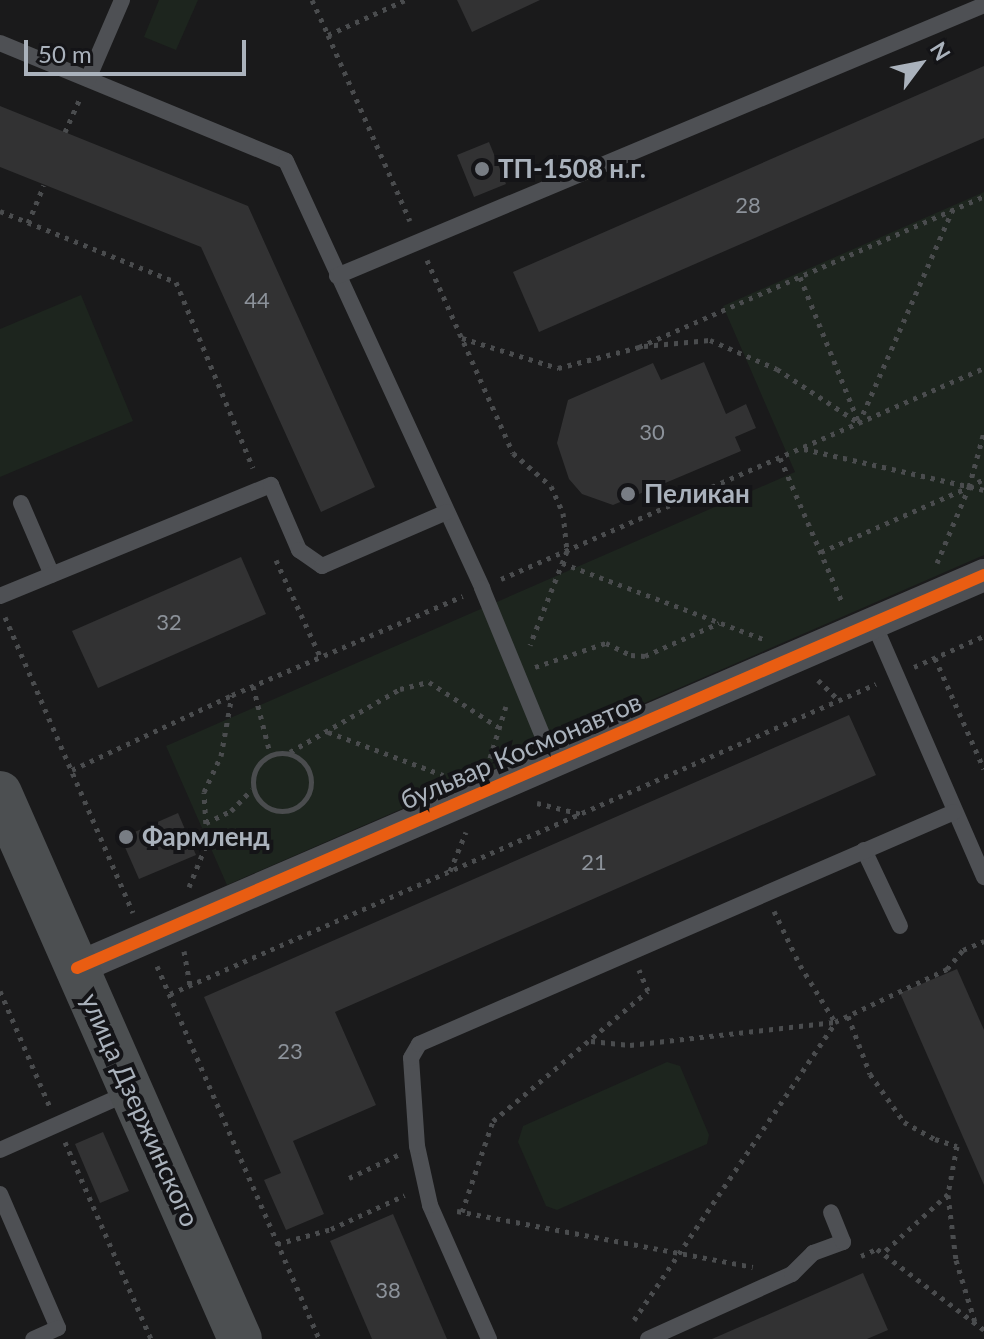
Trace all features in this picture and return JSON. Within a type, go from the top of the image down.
[{"type":"main road","name":"улица Дзержинского","points":[[0,793],[240,1339]]},
{"type":"street","name":"бульвар Космонавтов","points":[[77,968],[984,575]]},
{"type":"lane","points":[[88,79],[122,0]]},
{"type":"lane","points":[[337,276],[984,5]]},
{"type":"lane","points":[[0,43],[286,161],[482,588],[553,761]]},
{"type":"lane","points":[[0,596],[271,485],[299,550],[322,566],[447,512]]},
{"type":"lane","points":[[21,503],[52,575]]},
{"type":"lane","points":[[865,628],[897,675],[984,877]]},
{"type":"lane","points":[[489,1339],[430,1205],[417,1146],[411,1058],[419,1044],[954,812]]},
{"type":"lane","points":[[864,850],[900,926]]},
{"type":"lane","points":[[0,1150],[132,1091]]},
{"type":"lane","points":[[0,1194],[58,1328],[33,1339]]},
{"type":"lane","points":[[648,1339],[792,1274],[813,1253],[843,1242],[831,1212]]},
{"type":"path","points":[[312,0],[513,453],[551,486],[563,513],[567,551]]},
{"type":"path","points":[[328,35],[405,0]]},
{"type":"path","points":[[65,132],[88,79]]},
{"type":"path","points":[[28,223],[44,185]]},
{"type":"path","points":[[639,347],[984,196]]},
{"type":"path","points":[[859,423],[953,210]]},
{"type":"path","points":[[0,211],[176,282],[259,481],[257,491]]},
{"type":"path","points":[[800,277],[859,423]]},
{"type":"path","points":[[462,338],[558,368],[639,347],[710,340],[777,369],[859,423]]},
{"type":"path","points":[[72,770],[320,656],[984,368]]},
{"type":"path","points":[[920,604],[969,487],[984,432]]},
{"type":"path","points":[[803,448],[984,490]]},
{"type":"path","points":[[780,458],[821,552],[865,628],[878,683]]},
{"type":"path","points":[[821,552],[984,479]]},
{"type":"path","points":[[274,555],[320,656]]},
{"type":"path","points":[[562,563],[780,645],[839,700]]},
{"type":"path","points":[[0,605],[319,1339]]},
{"type":"path","points":[[518,674],[606,643],[631,655],[645,656],[720,623]]},
{"type":"path","points":[[170,994],[984,636]]},
{"type":"path","points":[[935,658],[984,769]]},
{"type":"path","points":[[206,823],[231,811],[252,789],[254,768],[270,753],[290,752],[400,689],[429,682],[498,727]]},
{"type":"path","points":[[253,686],[270,753]]},
{"type":"path","points":[[190,986],[179,923],[186,894],[207,843],[204,792],[221,756],[232,695]]},
{"type":"path","points":[[252,789],[264,806],[284,812],[303,804],[313,785],[307,764],[290,752]]},
{"type":"path","points":[[766,894],[800,965],[835,1022]]},
{"type":"path","points":[[591,1041],[630,1045],[835,1022],[947,969],[963,950],[984,941]]},
{"type":"path","points":[[462,1212],[493,1121],[648,991],[632,954]]},
{"type":"path","points":[[0,991],[151,1339]]},
{"type":"path","points":[[848,1016],[870,1074],[904,1122],[935,1139],[957,1146],[948,1194],[956,1260],[975,1324]]},
{"type":"path","points":[[628,1327],[682,1254],[835,1022]]},
{"type":"path","points":[[349,1178],[417,1146]]},
{"type":"path","points":[[277,1244],[331,1229],[408,1194],[412,1202],[792,1274]]},
{"type":"path","points":[[883,1253],[948,1194]]},
{"type":"path","points":[[851,1261],[877,1249],[984,1330]]},
{"type":"shaded area","points":[[159,0],[198,0],[176,50],[144,37]]},
{"type":"shaded area","points":[[984,192],[984,555],[227,885],[166,746],[795,472],[723,306]]},
{"type":"shaded area","points":[[81,295],[133,421],[0,477],[0,329]]},
{"type":"shaded area","points":[[667,1062],[680,1066],[709,1135],[707,1144],[557,1210],[546,1206],[518,1142],[523,1126]]},
{"type":"building","points":[[457,0],[540,0],[472,32]]},
{"type":"building","points":[[984,66],[984,138],[539,332],[513,272]]},
{"type":"building","points":[[0,106],[248,206],[375,487],[321,512],[201,247],[0,167]]},
{"type":"building","name":"ТП-1508 н.г.","points":[[489,142],[506,184],[474,197],[457,155]]},
{"type":"building","points":[[704,362],[726,414],[746,404],[756,428],[735,437],[741,451],[613,505],[582,494],[569,479],[557,443],[568,400],[653,363],[661,380]]},
{"type":"building","points":[[241,557],[266,614],[98,688],[72,631]]},
{"type":"building","points":[[849,715],[876,775],[335,1012],[376,1105],[293,1141],[324,1214],[286,1230],[264,1180],[281,1173],[204,997]]},
{"type":"building","points":[[178,813],[196,855],[139,879],[121,838]]},
{"type":"building","points":[[957,969],[984,1030],[984,1185],[900,993]]},
{"type":"building","points":[[103,1132],[129,1191],[100,1203],[75,1144]]},
{"type":"building","points":[[393,1214],[447,1339],[372,1339],[330,1241]]},
{"type":"building","points":[[863,1273],[888,1330],[867,1339],[712,1339]]},
{"type":"cycle path","points":[[77,968],[984,575]]},
{"type":"place","name":"ТП-1508 н.г.","points":[[482,169]]},
{"type":"place","name":"Пеликан","points":[[628,494]]},
{"type":"place","name":"Фармленд","points":[[126,837]]}]
